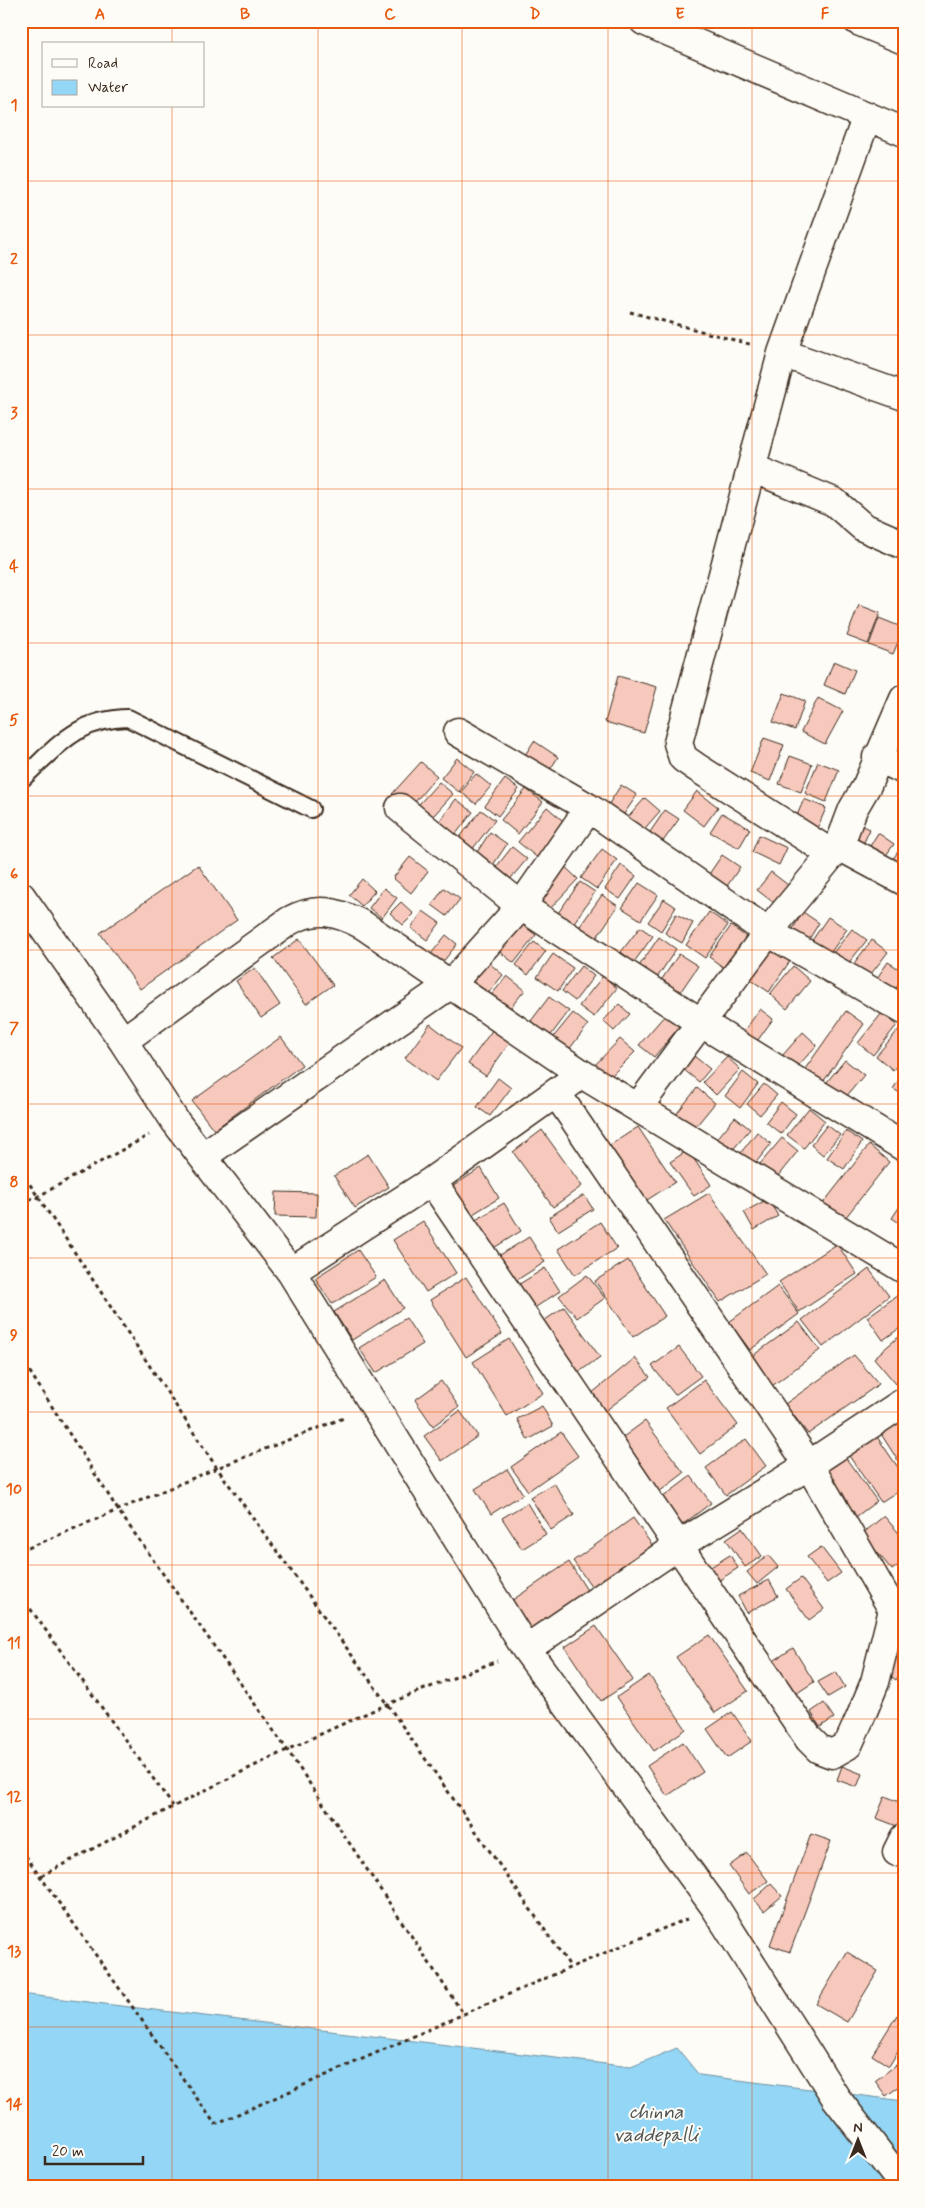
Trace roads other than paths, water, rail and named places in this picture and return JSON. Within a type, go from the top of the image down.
[{"type":"street","points":[[858,21],[904,40]]},
{"type":"street","points":[[656,23],[904,132]]},
{"type":"street","points":[[867,116],[782,353],[678,743],[683,758],[696,767],[836,850],[904,881]]},
{"type":"street","points":[[782,353],[904,396]]},
{"type":"street","points":[[752,468],[834,502],[864,527],[904,545]]},
{"type":"street","points":[[639,1106],[768,932],[836,850],[904,699]]},
{"type":"street","points":[[458,732],[589,808],[768,932],[904,1010]]},
{"type":"street","points":[[877,757],[904,770]]},
{"type":"street","points":[[400,808],[521,906],[700,1022],[904,1147]]},
{"type":"street","points":[[203,1156],[451,984],[521,906],[589,808]]},
{"type":"street","points":[[21,896],[123,1041],[175,1121],[291,1272],[526,1649],[715,1907],[836,2098],[904,2186]]},
{"type":"street","points":[[123,1041],[300,914],[317,911],[341,914],[363,925],[582,1074],[639,1106],[904,1269]]},
{"type":"street","points":[[291,1272],[432,1181],[557,1094],[582,1074]]},
{"type":"street","points":[[432,1181],[809,1739],[820,1749],[832,1754],[848,1745],[875,1682],[898,1601],[809,1465],[557,1094]]},
{"type":"street","points":[[526,1649],[679,1545],[809,1465],[904,1402]]},
{"type":"lane","points":[[21,780],[67,737],[85,725],[107,718],[128,718],[311,809]]},
{"type":"water","name":"chinna vaddepalli","points":[[21,1994],[631,2067],[677,2048],[699,2075],[904,2101],[904,2187],[21,2187]]}]
